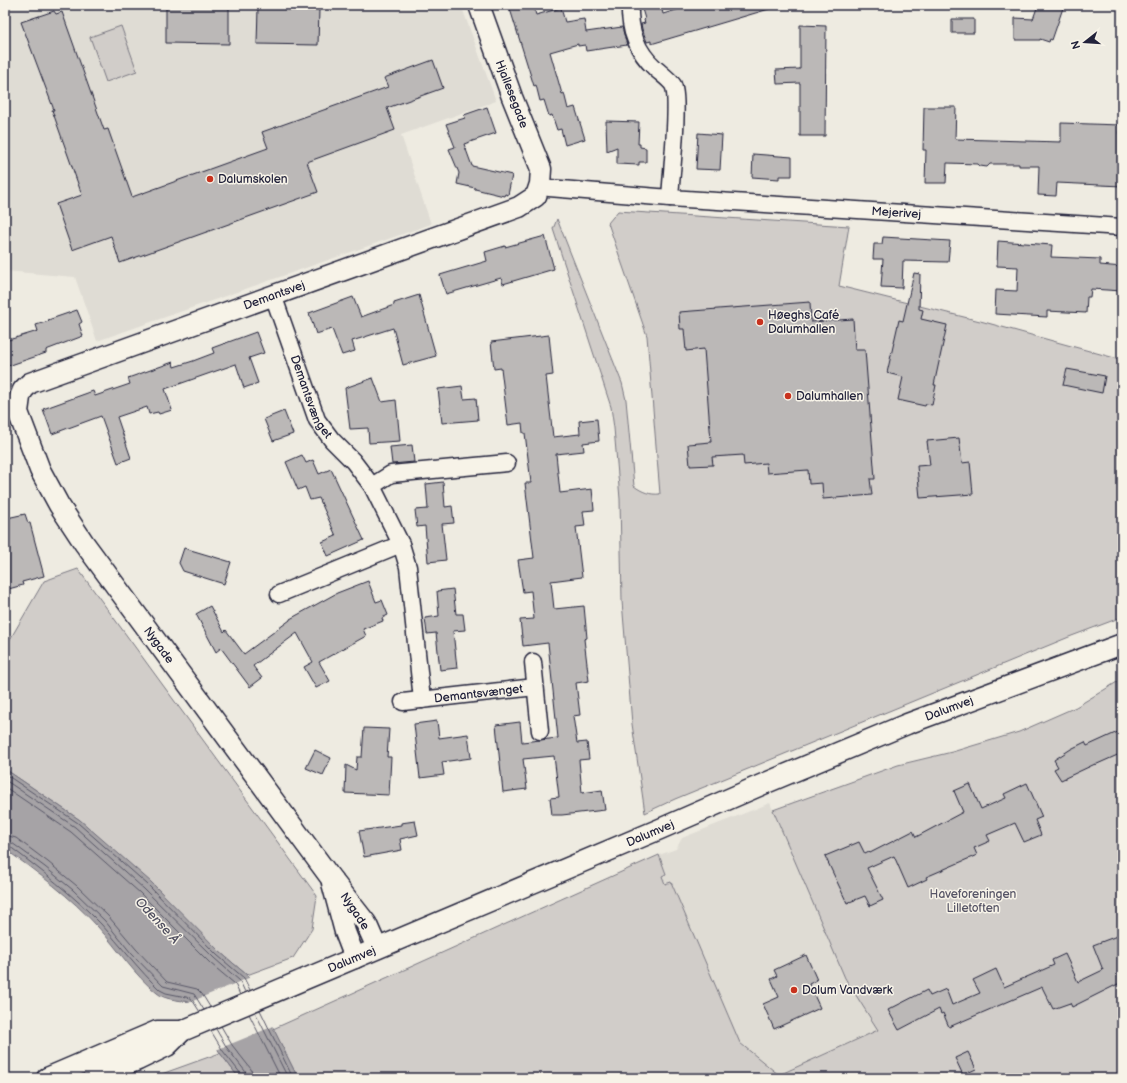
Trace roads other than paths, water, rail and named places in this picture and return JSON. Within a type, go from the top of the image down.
[{"type":"street","name":"Hjallesegade","points":[[479,5],[512,97],[541,169],[540,184]]},
{"type":"street","points":[[630,5],[629,18],[637,45],[649,63],[673,85],[676,102],[670,198]]},
{"type":"street","name":"Mejerivej","points":[[540,184],[549,188],[670,198],[1122,227]]},
{"type":"street","name":"Demantsvej","points":[[12,397],[23,390],[30,382],[519,207],[536,196],[540,184]]},
{"type":"street","name":"Demantsvænget","points":[[273,295],[317,420],[332,440],[353,461],[372,486],[401,544],[408,567],[422,700]]},
{"type":"street","name":"Nygade","points":[[12,397],[40,470],[59,505],[84,543],[330,877],[366,923],[377,948]]},
{"type":"street","points":[[372,486],[391,474],[507,463]]},
{"type":"street","points":[[278,594],[401,544]]},
{"type":"street","name":"Dalumvej","points":[[93,1078],[138,1060],[167,1046],[182,1031],[907,724],[1122,644]]},
{"type":"street","name":"Demantsvænget","points":[[533,662],[540,731]]},
{"type":"street","name":"Demantsvænget","points":[[403,702],[535,687]]},
{"type":"street","name":"Nygade","points":[[330,877],[343,928],[355,958]]},
{"type":"street","name":"Dalumvej","points":[[47,1078],[157,1031],[182,1031]]},
{"type":"water","name":"Odense Å","points":[[5,769],[80,820],[151,882],[220,952],[247,975],[298,1078],[239,1078],[220,1053],[189,1002],[168,998],[157,993],[133,970],[88,916],[42,876],[5,849]]},
{"type":"place","name":"Dalumskolen","points":[[210,179]]},
{"type":"place","name":"Høeghs Café Dalumhallen","points":[[760,322]]},
{"type":"place","name":"Dalumhallen","points":[[788,396]]},
{"type":"place","name":"Dalum Vandværk","points":[[794,990]]},
{"type":"park label","name":"Haveforeningen Lilletoften","points":[[973,901]]}]
